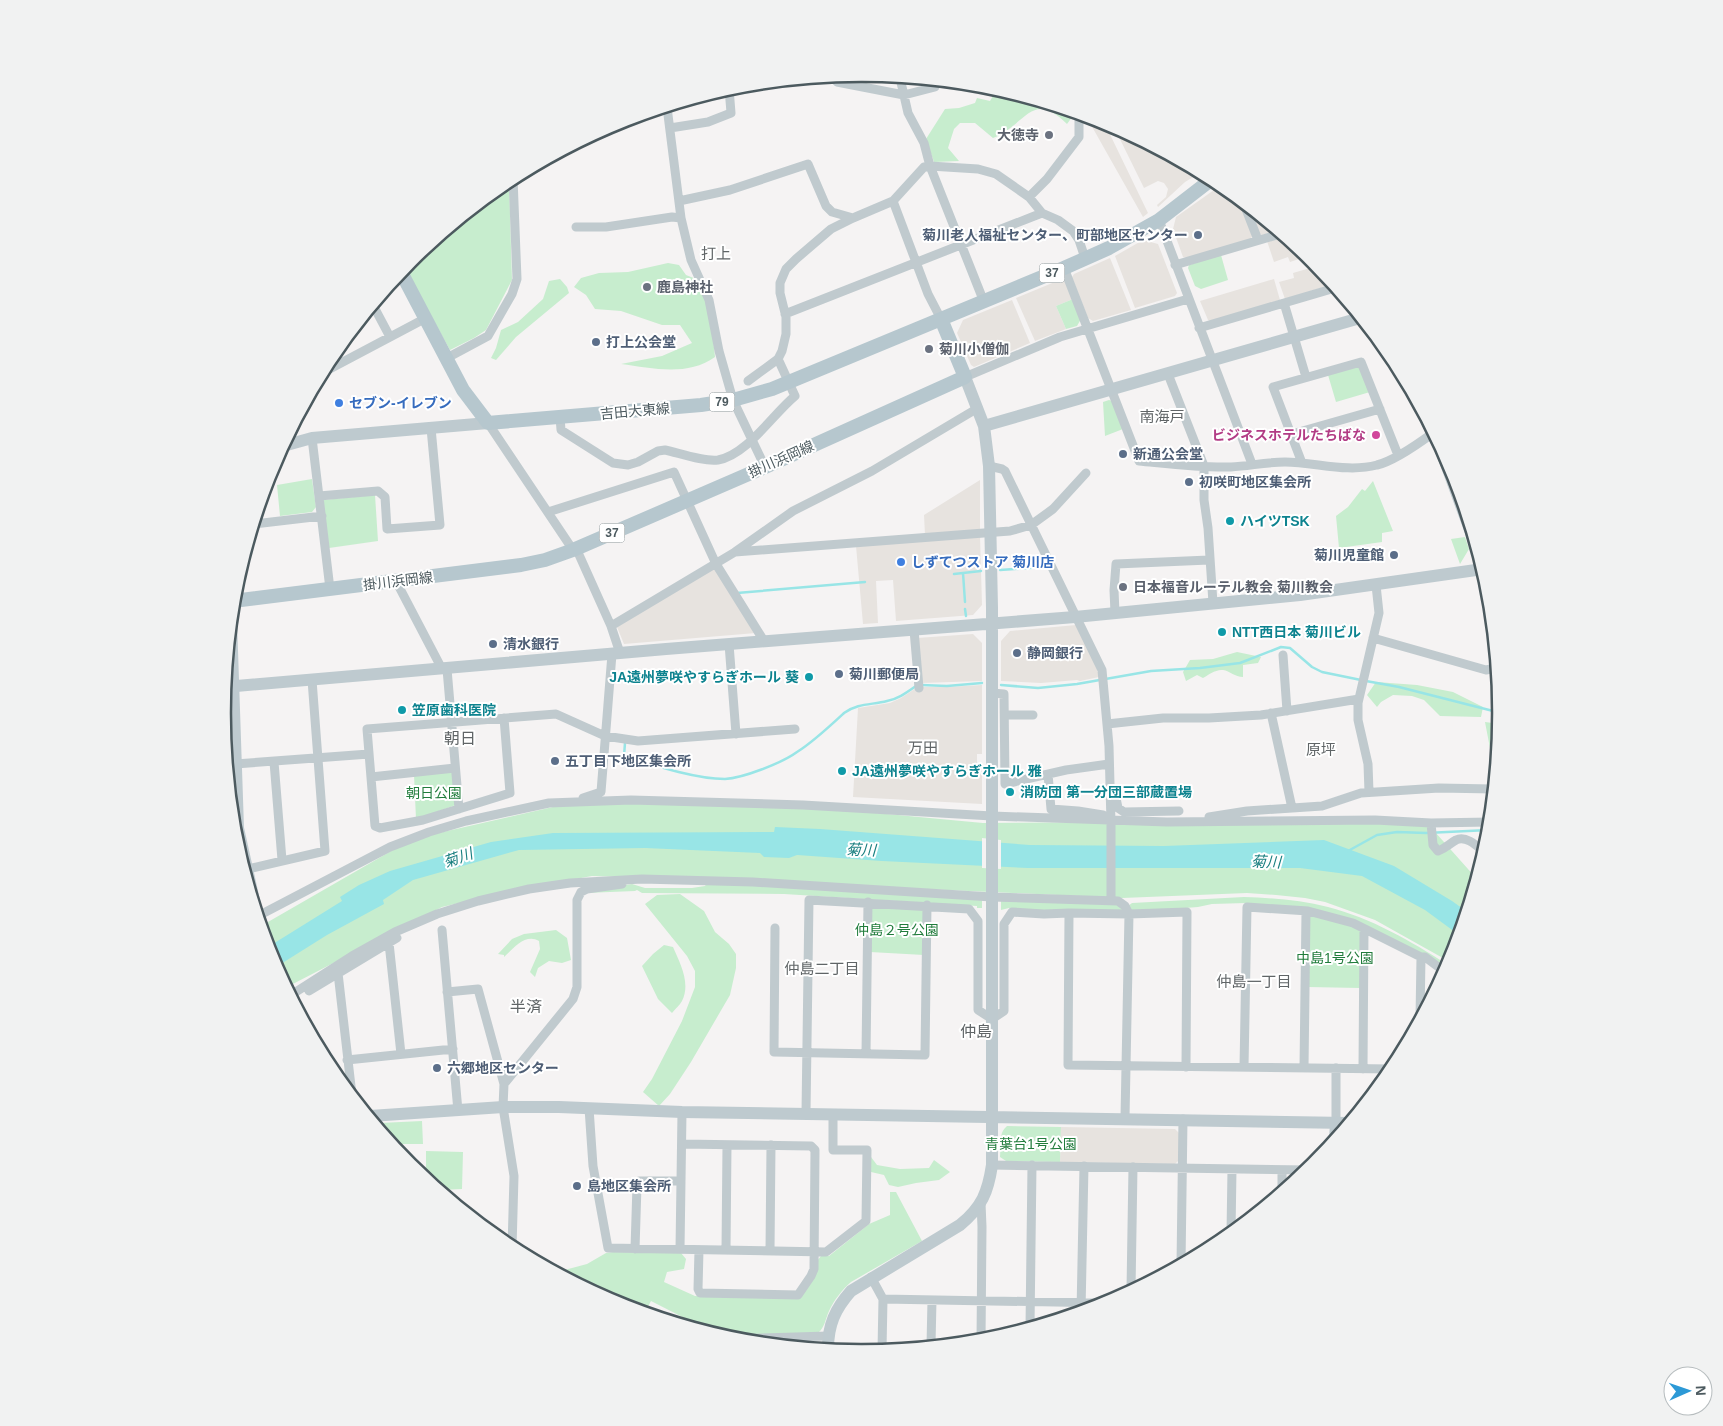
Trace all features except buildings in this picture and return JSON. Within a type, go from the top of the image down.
[{"type":"main road","name":"37","points":[[941,319],[1109,248],[1159,220],[1205,185]]},
{"type":"main road","points":[[405,279],[463,390],[488,423]]},
{"type":"main road","points":[[941,319],[965,377]]},
{"type":"main road","name":"吉田大東線","points":[[488,423],[701,405],[734,400],[790,382],[941,319]]},
{"type":"main road","name":"掛川浜岡線","points":[[241,600],[520,565],[545,560],[766,467],[965,377]]},
{"type":"street","points":[[842,83],[904,95],[935,87]]},
{"type":"street","points":[[901,84],[908,113],[924,143],[930,166],[984,302]]},
{"type":"street","points":[[670,128],[708,122],[731,112],[730,97]]},
{"type":"street","points":[[668,113],[681,218],[692,260],[709,300],[718,351],[734,400],[766,467]]},
{"type":"street","points":[[1030,196],[1048,179],[1079,137],[1079,121]]},
{"type":"street","points":[[679,201],[730,190],[808,164],[826,206],[832,212],[852,218]]},
{"type":"street","points":[[748,381],[778,359],[782,351],[786,334],[780,283],[786,269],[831,229],[892,201],[924,167],[978,169],[996,174],[1030,196],[1042,213],[1058,220],[1077,236],[1085,258]]},
{"type":"street","points":[[447,358],[488,336],[512,294],[517,279],[513,188]]},
{"type":"street","points":[[892,201],[941,319]]},
{"type":"street","points":[[785,314],[1042,213]]},
{"type":"street","points":[[1249,216],[1258,240]]},
{"type":"street","points":[[576,227],[606,227],[672,217],[681,218]]},
{"type":"street","points":[[1159,220],[1252,464]]},
{"type":"street","points":[[1175,266],[1273,236]]},
{"type":"street","points":[[1064,268],[1140,461],[1232,467],[1284,462],[1350,468],[1383,463],[1428,436]]},
{"type":"street","points":[[1199,328],[1329,290]]},
{"type":"street","points":[[828,1342],[833,1317],[851,1290],[971,1217],[989,1187],[992,1164],[992,687],[989,466],[984,426],[965,377],[1060,337],[1188,299]]},
{"type":"street","points":[[1284,303],[1306,377]]},
{"type":"street","points":[[376,311],[390,337]]},
{"type":"street","points":[[335,366],[426,318]]},
{"type":"street","points":[[984,426],[1354,320]]},
{"type":"street","points":[[560,417],[561,430],[613,463],[634,464],[658,450],[719,460],[737,452],[753,440],[781,408],[795,396],[778,359]]},
{"type":"street","points":[[1302,463],[1273,387],[1361,362],[1398,455]]},
{"type":"street","points":[[1168,374],[1204,466],[1204,500],[1208,528],[1213,603]]},
{"type":"street","points":[[611,626],[735,552],[793,511],[872,471],[978,408]]},
{"type":"street","points":[[1292,434],[1380,408]]},
{"type":"street","points":[[293,441],[488,423],[575,549],[611,626],[616,654],[605,736],[601,792],[571,802]]},
{"type":"street","points":[[319,496],[378,490],[385,498],[387,529],[440,525],[431,428]]},
{"type":"street","points":[[312,438],[330,590]]},
{"type":"street","points":[[989,466],[1002,469],[1005,472],[1102,670],[1109,746],[1111,898]]},
{"type":"street","points":[[548,512],[674,472],[716,564],[764,641]]},
{"type":"street","points":[[735,552],[832,546],[1010,530],[1031,525],[1053,509],[1086,473]]},
{"type":"street","points":[[260,523],[322,516]]},
{"type":"street","points":[[1115,613],[1116,564],[1210,560]]},
{"type":"street","points":[[232,687],[764,641],[1075,617],[1300,595],[1476,571]]},
{"type":"street","points":[[396,581],[444,669],[459,809]]},
{"type":"street","points":[[1369,792],[1368,764],[1358,720],[1359,699],[1379,613],[1376,584]]},
{"type":"street","points":[[914,630],[919,686]]},
{"type":"street","points":[[1373,638],[1486,670],[1491,669]]},
{"type":"street","points":[[729,644],[736,734]]},
{"type":"street","points":[[1283,655],[1287,711]]},
{"type":"street","points":[[250,868],[325,851],[312,680]]},
{"type":"street","points":[[992,687],[1004,694],[1005,784],[1066,770],[1109,764]]},
{"type":"street","points":[[1107,724],[1162,718],[1209,718],[1271,713],[1359,699]]},
{"type":"street","points":[[231,713],[235,785]]},
{"type":"street","points":[[1271,713],[1292,808]]},
{"type":"street","points":[[504,718],[510,793],[423,820],[380,828],[376,826],[367,729],[451,722],[556,714],[605,736],[638,741],[795,730]]},
{"type":"street","points":[[1004,715],[1033,715]]},
{"type":"street","points":[[1109,746],[1114,770],[1118,808],[1124,812],[1179,811]]},
{"type":"street","points":[[235,764],[369,754]]},
{"type":"street","points":[[274,762],[282,860]]},
{"type":"street","points":[[371,777],[456,768]]},
{"type":"street","points":[[1048,774],[1051,810],[1078,811],[1111,820]]},
{"type":"street","points":[[1179,821],[1247,811],[1322,806],[1369,792],[1439,788],[1488,789]]},
{"type":"street","points":[[263,913],[390,847],[429,832],[466,821],[549,803],[631,800],[803,805],[992,818],[1482,822]]},
{"type":"street","points":[[1432,823],[1433,845],[1438,851],[1446,848],[1457,839],[1465,839],[1477,847]]},
{"type":"street","points":[[504,1084],[573,999],[577,988],[577,900],[581,892],[587,889],[642,879]]},
{"type":"street","points":[[296,992],[352,956],[395,932],[437,914],[478,901],[529,889],[570,883],[642,879],[753,882],[992,895],[1111,898],[1125,906],[1128,914],[1125,1118]]},
{"type":"street","points":[[806,1113],[809,900],[927,905],[970,909],[978,921],[978,1010],[992,1019]]},
{"type":"street","points":[[866,1054],[868,902]]},
{"type":"street","points":[[775,928],[774,1052],[925,1055],[927,905]]},
{"type":"street","points":[[299,997],[389,943],[453,914],[462,906]]},
{"type":"street","points":[[1244,1067],[1247,907],[1308,911],[1353,923],[1421,957],[1425,957],[1438,967]]},
{"type":"street","points":[[992,1019],[1004,1011],[1004,924],[1012,912],[1044,914],[1187,912],[1186,1067]]},
{"type":"street","points":[[1304,1068],[1306,912]]},
{"type":"street","points":[[1069,913],[1068,1065],[1382,1069]]},
{"type":"street","points":[[442,930],[458,1111]]},
{"type":"street","points":[[1363,1069],[1364,930]]},
{"type":"street","points":[[389,943],[401,1054]]},
{"type":"street","points":[[1420,1005],[1421,957]]},
{"type":"street","points":[[338,973],[350,1082]]},
{"type":"street","points":[[447,992],[478,989],[504,1084],[503,1107],[514,1176],[510,1237]]},
{"type":"street","points":[[347,1060],[453,1049]]},
{"type":"street","points":[[1336,1068],[1342,1122]]},
{"type":"street","points":[[376,1116],[503,1107],[682,1112],[1341,1123]]},
{"type":"street","points":[[589,1108],[593,1166],[608,1248],[635,1249],[826,1252],[866,1221],[866,1150],[833,1150],[833,1114]]},
{"type":"street","points":[[680,1250],[682,1112]]},
{"type":"street","points":[[1181,1256],[1183,1119]]},
{"type":"street","points":[[682,1144],[811,1146],[815,1150],[814,1269],[798,1295],[700,1293],[698,1289],[699,1250]]},
{"type":"street","points":[[726,1250],[727,1145]]},
{"type":"street","points":[[770,1251],[772,1146]]},
{"type":"street","points":[[992,1164],[1295,1170]]},
{"type":"street","points":[[1030,1320],[1032,1165]]},
{"type":"street","points":[[1081,1304],[1084,1166]]},
{"type":"street","points":[[1131,1282],[1133,1167]]},
{"type":"street","points":[[1231,1223],[1232,1169]]},
{"type":"street","points":[[1282,1170],[1282,1182]]},
{"type":"street","points":[[635,1249],[636,1185],[639,1181],[681,1182]]},
{"type":"street","points":[[981,1203],[981,1332]]},
{"type":"street","points":[[871,1278],[883,1299],[882,1343]]},
{"type":"street","points":[[883,1299],[1031,1302],[1074,1306]]},
{"type":"street","points":[[931,1339],[932,1300]]},
{"type":"street","points":[[793,1339],[828,1336]]},
{"type":"shaded area","points":[[1092,126],[1109,133],[1148,213],[1143,217]]},
{"type":"shaded area","points":[[1119,138],[1193,177],[1185,182],[1158,207],[1157,205],[1166,197],[1168,189],[1164,183],[1158,181],[1144,188]]},
{"type":"shaded area","points":[[1214,190],[1243,212],[1252,236],[1251,239],[1187,258],[1183,257],[1173,229],[1176,217]]},
{"type":"shaded area","points":[[1254,220],[1270,233],[1259,234]]},
{"type":"shaded area","points":[[1276,238],[1299,259],[1290,262],[1288,257],[1274,262],[1267,241]]},
{"type":"shaded area","points":[[1143,240],[1158,244],[1177,293],[1175,296],[1135,308],[1115,256]]},
{"type":"shaded area","points":[[1110,258],[1131,310],[1093,321],[1088,318],[1072,277],[1074,274]]},
{"type":"shaded area","points":[[1308,268],[1326,286],[1285,299],[1279,282],[1294,278],[1293,273]]},
{"type":"shaded area","points":[[1062,279],[1066,280],[1073,299],[1056,306],[1066,329],[1035,341],[1016,298]]},
{"type":"shaded area","points":[[1274,279],[1280,300],[1211,321],[1208,320],[1200,301]]},
{"type":"shaded area","points":[[1012,300],[1030,343],[974,367],[971,365],[957,333],[963,320]]},
{"type":"shaded area","points":[[980,480],[980,530],[925,535],[924,515]]},
{"type":"shaded area","points":[[980,536],[982,605],[973,615],[896,621],[893,580],[876,581],[878,623],[863,624],[856,546]]},
{"type":"shaded area","points":[[716,566],[756,633],[624,644],[617,627]]},
{"type":"shaded area","points":[[1076,625],[1097,668],[1099,677],[1080,681],[1041,683],[1001,681],[1001,641],[1010,631]]},
{"type":"shaded area","points":[[973,634],[982,643],[982,681],[921,683],[917,638]]},
{"type":"shaded area","points":[[982,685],[982,754],[977,754],[977,765],[982,766],[982,804],[853,797],[858,708],[890,703],[921,687]]},
{"type":"shaded area","points":[[1061,1127],[1175,1129],[1179,1133],[1179,1160],[1175,1164],[1060,1162]]},
{"type":"green space","points":[[993,97],[1041,109],[1030,113],[1005,132],[993,138],[975,123],[960,123],[954,129],[948,148],[959,161],[934,162],[926,139],[945,109],[959,108],[975,103],[977,98],[990,101]]},
{"type":"green space","points":[[1051,112],[1071,119],[1067,124]]},
{"type":"green space","points":[[509,190],[512,280],[486,330],[450,350],[408,275],[446,239]]},
{"type":"green space","points":[[1221,255],[1228,280],[1201,289],[1195,286],[1188,268],[1189,265]]},
{"type":"green space","points":[[668,263],[679,265],[686,275],[701,281],[709,300],[715,357],[693,367],[681,369],[657,369],[621,364],[662,356],[692,343],[680,325],[662,325],[621,311],[595,309],[586,295],[574,287],[581,278],[599,273],[628,272]]},
{"type":"green space","points":[[560,279],[567,287],[569,293],[516,337],[496,360],[491,358],[501,330],[518,322],[543,299],[549,281]]},
{"type":"green space","points":[[1073,299],[1081,319],[1077,326],[1066,329],[1056,306]]},
{"type":"green space","points":[[1357,367],[1361,368],[1370,392],[1336,402],[1328,375]]},
{"type":"green space","points":[[1112,401],[1123,429],[1105,436],[1103,402]]},
{"type":"green space","points":[[312,479],[316,507],[312,512],[280,516],[277,485]]},
{"type":"green space","points":[[1373,481],[1393,531],[1382,533],[1382,542],[1339,548],[1336,516],[1348,507],[1362,489],[1365,491]]},
{"type":"green space","points":[[375,495],[378,541],[329,548],[323,500]]},
{"type":"green space","points":[[1465,537],[1469,549],[1460,564],[1451,539]]},
{"type":"green space","points":[[1237,652],[1261,657],[1258,663],[1243,665],[1243,677],[1220,670],[1212,672],[1203,678],[1197,675],[1186,681],[1183,672],[1190,660],[1213,659]]},
{"type":"green space","points":[[1376,682],[1417,685],[1453,692],[1483,707],[1481,717],[1440,716],[1424,700],[1412,696],[1393,695],[1381,702],[1377,707],[1367,695]]},
{"type":"green space","points":[[1485,722],[1492,723],[1491,754]]},
{"type":"green space","name":"朝日公園","points":[[453,771],[456,805],[416,819],[414,775]]},
{"type":"green space","points":[[579,801],[780,804],[983,823],[1375,820],[1427,823],[1472,873],[1459,916],[1442,958],[1375,920],[1325,902],[1276,895],[1247,893],[1122,898],[731,880],[592,876],[509,891],[442,907],[292,984],[267,923],[412,839]]},
{"type":"green space","points":[[707,883],[982,899],[982,908],[977,908],[977,906],[784,894],[642,893],[637,890],[585,893],[590,890],[632,884],[645,888],[692,888],[705,886]]},
{"type":"green space","points":[[680,894],[704,911],[715,932],[729,944],[736,954],[736,968],[730,995],[691,1062],[670,1094],[659,1106],[643,1092],[652,1079],[682,1021],[695,987],[695,971],[687,956],[645,904],[657,895]]},
{"type":"green space","points":[[1244,897],[1297,901],[1360,917],[1420,947],[1441,961],[1438,967],[1355,923],[1246,903],[1212,904],[1198,907],[1133,912],[1128,906],[1132,903]]},
{"type":"green space","points":[[1001,900],[1120,905],[1124,910],[1043,911],[1009,908],[1001,910]]},
{"type":"green space","name":"仲島２号公園","points":[[871,905],[922,908],[925,911],[924,955],[870,952]]},
{"type":"green space","name":"中島1号公園","points":[[1310,913],[1361,928],[1360,988],[1308,987]]},
{"type":"green space","points":[[556,930],[567,938],[571,960],[562,963],[549,961],[538,968],[535,977],[530,972],[540,949],[539,941],[534,939],[524,940],[504,957],[504,955],[498,954],[512,939],[524,934]]},
{"type":"green space","points":[[664,945],[673,947],[685,980],[682,1001],[672,1013],[658,999],[642,966]]},
{"type":"green space","points":[[422,1121],[423,1144],[402,1144],[382,1123]]},
{"type":"green space","name":"青葉台1号公園","points":[[1007,1126],[1061,1127],[1060,1162],[1006,1161],[1000,1157],[1000,1140],[1002,1132]]},
{"type":"green space","points":[[426,1151],[463,1152],[462,1189],[449,1190],[426,1168]]},
{"type":"green space","points":[[871,1157],[877,1165],[900,1169],[929,1168],[934,1160],[950,1172],[939,1180],[898,1187],[889,1185],[884,1175],[871,1172]]},
{"type":"green space","points":[[890,1192],[896,1192],[922,1241],[851,1282],[833,1303],[824,1326],[818,1333],[757,1334],[698,1322],[683,1317],[651,1301],[648,1306],[620,1296],[566,1269],[587,1264],[606,1253],[681,1253],[686,1259],[684,1269],[667,1272],[664,1282],[695,1296],[801,1298],[821,1256],[829,1256],[869,1224],[890,1215]]},
{"type":"water","name":"菊川","points":[[775,827],[820,829],[1030,845],[1164,846],[1324,840],[1394,866],[1461,908],[1453,931],[1425,910],[1362,876],[1300,868],[1028,868],[797,855],[789,858],[764,857],[760,853],[645,848],[519,850],[413,880],[383,900],[384,904],[327,935],[283,963],[275,943],[342,901],[340,897],[359,885],[390,871],[491,842],[553,833],[774,832]]},
{"type":"pier","points":[[982,838],[1001,840],[1001,869],[982,868]]},
{"type":"waterway","points":[[1000,570],[1048,565]]},
{"type":"waterway","points":[[954,574],[981,571]]},
{"type":"waterway","points":[[963,573],[965,602]]},
{"type":"waterway","points":[[737,593],[865,582]]},
{"type":"waterway","points":[[965,609],[966,616]]},
{"type":"waterway","points":[[1001,685],[1038,688],[1077,684],[1151,671],[1240,663],[1281,647],[1290,648],[1312,667],[1322,672],[1361,680]]},
{"type":"waterway","points":[[1366,681],[1399,687],[1492,711]]},
{"type":"waterway","points":[[921,685],[947,686],[982,683]]},
{"type":"waterway","points":[[625,743],[624,756],[701,777],[733,778],[782,761],[809,744],[849,710],[895,699],[916,686]]},
{"type":"waterway","points":[[1348,851],[1377,835],[1397,832],[1426,833],[1481,830]]},
{"type":"place","name":"大徳寺","points":[[1049,135]]},
{"type":"place","name":"菊川老人福祉センター、町部地区センター","points":[[1198,235]]},
{"type":"place","name":"鹿島神社","points":[[647,287]]},
{"type":"place","name":"打上公会堂","points":[[596,342]]},
{"type":"place","name":"菊川小僧伽","points":[[929,349]]},
{"type":"place","name":"セブン-イレブン","points":[[339,403]]},
{"type":"place","name":"ビジネスホテルたちばな","points":[[1376,435]]},
{"type":"place","name":"新通公会堂","points":[[1123,454]]},
{"type":"place","name":"初咲町地区集会所","points":[[1189,482]]},
{"type":"place","name":"ハイツTSK","points":[[1230,521]]},
{"type":"place","name":"菊川児童館","points":[[1394,555]]},
{"type":"place","name":"しずてつストア 菊川店","points":[[901,562]]},
{"type":"place","name":"日本福音ルーテル教会 菊川教会","points":[[1123,587]]},
{"type":"place","name":"NTT西日本 菊川ビル","points":[[1222,632]]},
{"type":"place","name":"清水銀行","points":[[493,644]]},
{"type":"place","name":"静岡銀行","points":[[1017,653]]},
{"type":"place","name":"菊川郵便局","points":[[839,674]]},
{"type":"place","name":"JA遠州夢咲やすらぎホール 葵","points":[[809,677]]},
{"type":"place","name":"笠原歯科医院","points":[[402,710]]},
{"type":"place","name":"五丁目下地区集会所","points":[[555,761]]},
{"type":"place","name":"JA遠州夢咲やすらぎホール 雅","points":[[842,771]]},
{"type":"place","name":"消防団 第一分団三部蔵置場","points":[[1010,792]]},
{"type":"place","name":"六郷地区センター","points":[[437,1068]]},
{"type":"place","name":"島地区集会所","points":[[577,1186]]},
{"type":"district","name":"打上","points":[[716,254]]},
{"type":"district","name":"南海戸","points":[[1162,417]]},
{"type":"district","name":"朝日","points":[[460,738]]},
{"type":"district","name":"万田","points":[[923,748]]},
{"type":"district","name":"原坪","points":[[1321,750]]},
{"type":"district","name":"仲島二丁目","points":[[822,969]]},
{"type":"district","name":"仲島一丁目","points":[[1254,982]]},
{"type":"district","name":"半済","points":[[526,1006]]},
{"type":"district","name":"仲島","points":[[976,1031]]}]
